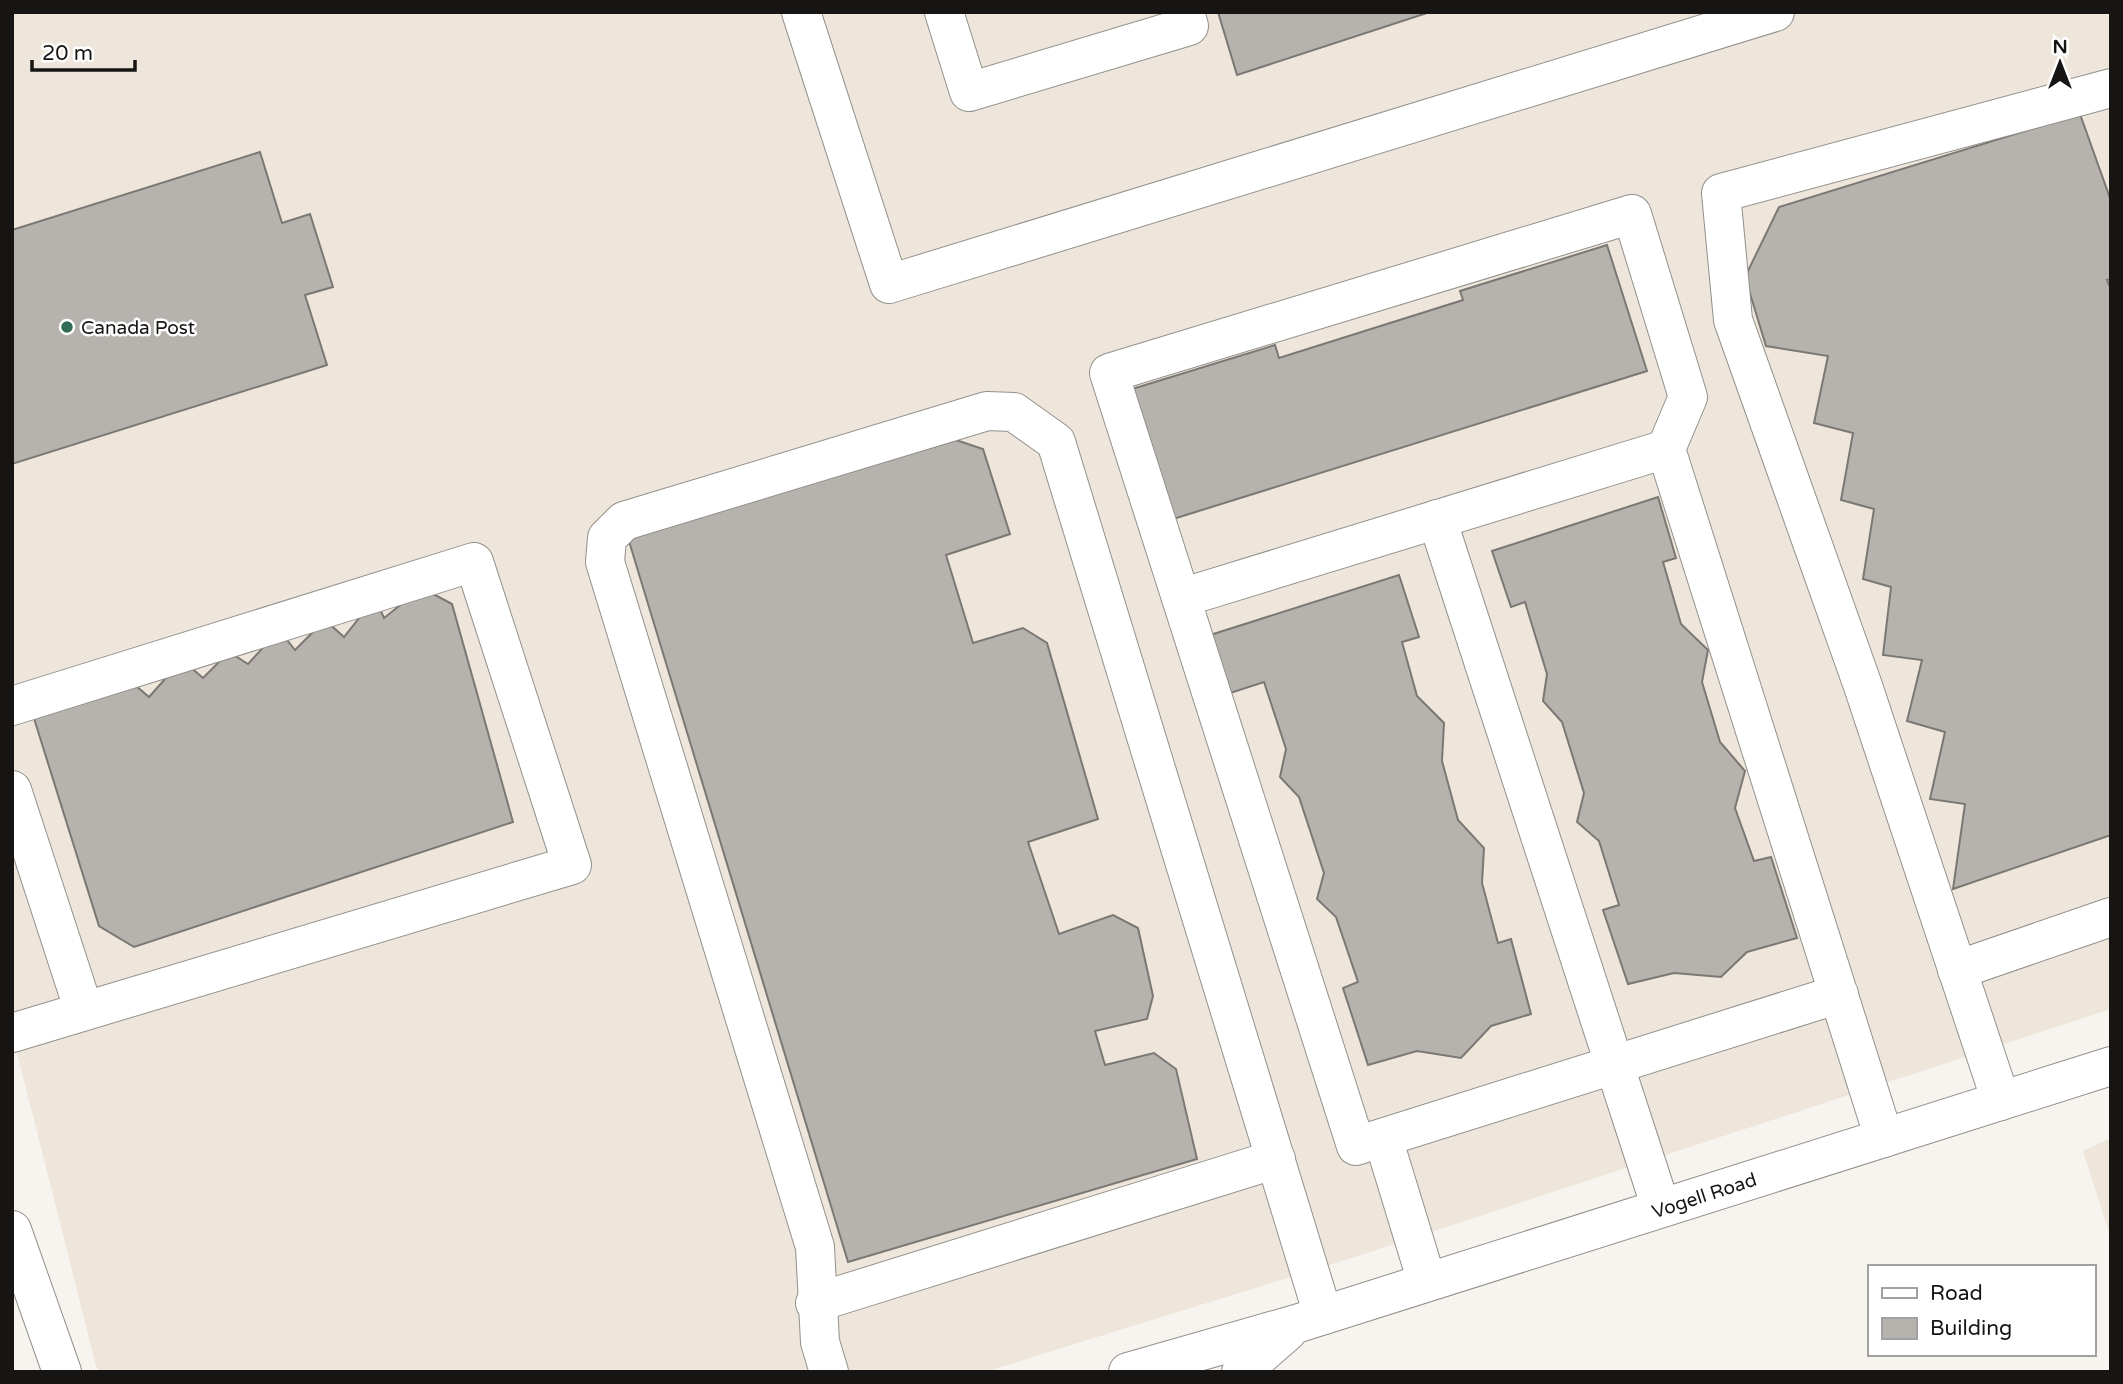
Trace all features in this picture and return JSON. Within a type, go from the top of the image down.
[{"type":"street","points":[[801,12],[889,284],[1775,12]]},
{"type":"street","points":[[944,12],[969,92],[1189,26],[1185,12]]},
{"type":"street","points":[[2001,1101],[1863,686],[1732,320],[1720,193],[2111,88]]},
{"type":"street","points":[[1839,994],[1356,1146],[1109,373],[1632,214],[1689,397],[1667,449],[1839,994],[1884,1138]]},
{"type":"street","points":[[829,1372],[820,1342],[816,1303],[816,1247],[605,562],[607,538],[624,521],[987,411],[1014,412],[1056,442],[1276,1159],[1310,1320],[1241,1372]]},
{"type":"street","points":[[1181,598],[1667,449]]},
{"type":"street","points":[[1437,519],[1661,1208]]},
{"type":"street","points":[[12,706],[474,562],[572,865],[12,1033]]},
{"type":"street","points":[[12,790],[84,1011]]},
{"type":"street","points":[[1958,970],[2111,917]]},
{"type":"street","name":"Vogell Road","points":[[1128,1372],[1310,1320],[2111,1066]]},
{"type":"street","points":[[1382,1138],[1427,1282]]},
{"type":"street","points":[[816,1303],[1276,1159]]},
{"type":"street","points":[[12,1230],[62,1372]]},
{"type":"shaded area","points":[[12,12],[2111,12],[2111,1009],[1352,1258],[985,1372],[100,1372],[96,1366],[12,1033]]},
{"type":"shaded area","points":[[2111,1138],[2111,1239],[2083,1151]]},
{"type":"building","points":[[1218,12],[1430,12],[1237,75]]},
{"type":"building","points":[[2080,114],[2111,201],[2111,279],[2107,280],[2111,290],[2111,835],[1953,889],[1965,804],[1930,799],[1945,732],[1907,721],[1922,660],[1883,655],[1891,587],[1863,579],[1874,509],[1841,500],[1853,433],[1814,423],[1828,356],[1766,346],[1745,277],[1779,207]]},
{"type":"building","points":[[260,152],[282,223],[310,214],[333,287],[305,295],[327,365],[12,464],[12,230]]},
{"type":"building","points":[[1607,245],[1647,371],[1170,520],[1129,390],[1275,345],[1279,358],[1463,300],[1460,291]]},
{"type":"building","points":[[956,440],[983,449],[1010,534],[946,555],[973,643],[1023,628],[1047,643],[1098,819],[1028,842],[1059,934],[1113,915],[1138,928],[1153,996],[1147,1019],[1095,1031],[1105,1065],[1154,1053],[1176,1069],[1197,1159],[848,1262],[628,538]]},
{"type":"building","points":[[1658,497],[1676,558],[1663,562],[1681,624],[1708,650],[1702,682],[1720,742],[1745,771],[1735,808],[1754,861],[1771,857],[1797,938],[1747,952],[1721,977],[1674,973],[1628,984],[1603,910],[1619,905],[1599,841],[1577,822],[1584,793],[1562,722],[1543,701],[1547,674],[1525,602],[1511,607],[1492,551]]},
{"type":"building","points":[[1399,575],[1419,637],[1402,642],[1417,696],[1444,723],[1442,761],[1458,820],[1484,848],[1482,883],[1498,943],[1511,939],[1531,1014],[1491,1026],[1461,1058],[1417,1051],[1368,1065],[1343,988],[1358,982],[1336,917],[1317,899],[1324,873],[1299,797],[1280,777],[1286,749],[1264,682],[1221,696],[1201,638]]},
{"type":"building","points":[[422,588],[452,604],[513,822],[134,947],[99,926],[32,712],[129,680],[149,697],[182,660],[203,678],[229,652],[248,664],[279,630],[295,650],[325,620],[344,637],[375,598],[384,618]]},
{"type":"place","name":"Canada Post","points":[[67,327]]}]
